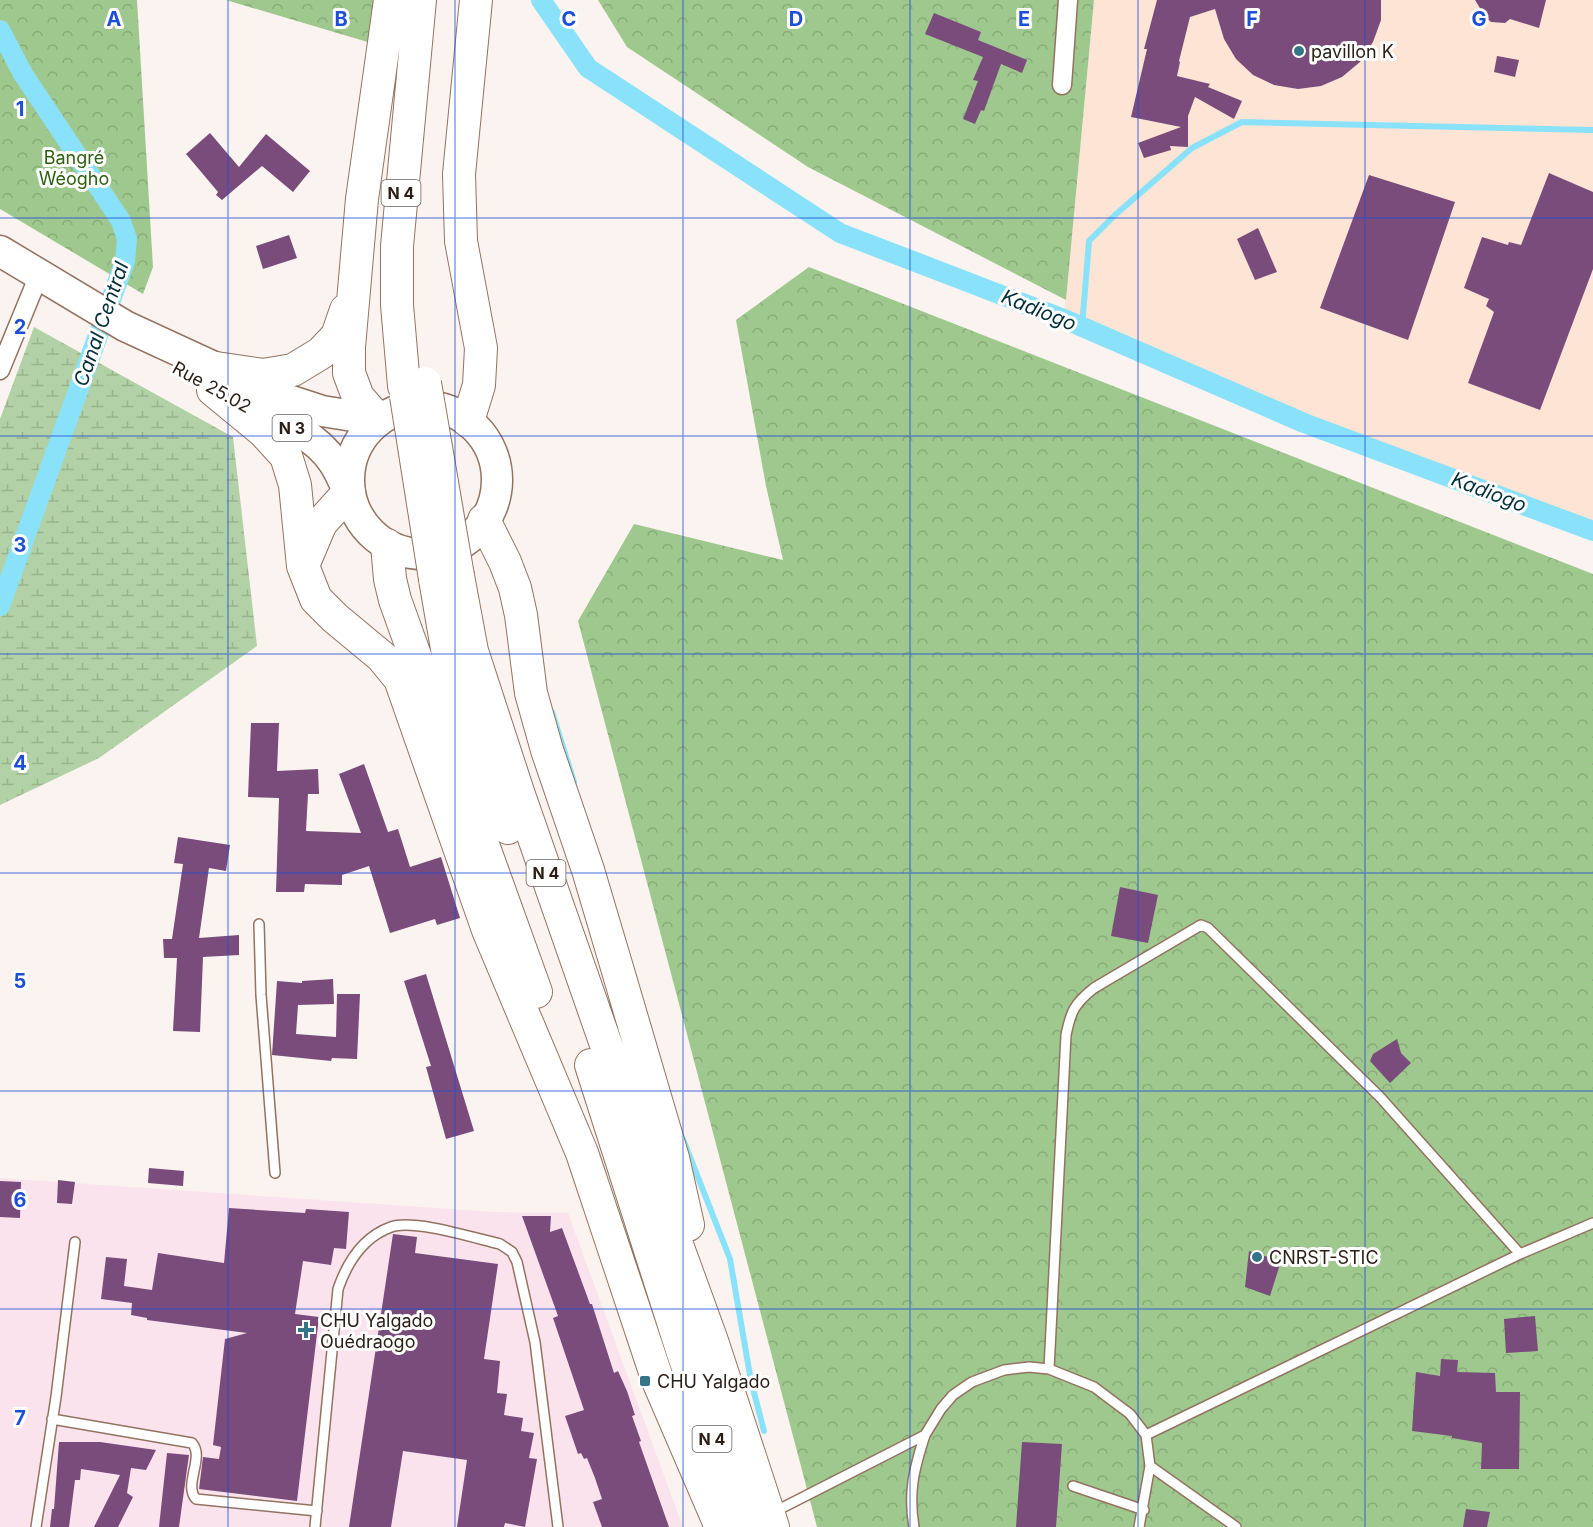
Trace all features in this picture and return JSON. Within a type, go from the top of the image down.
[{"type":"highway","points":[[378,420],[358,397],[349,373],[349,347],[362,199],[390,0]]},
{"type":"highway","name":"N 4","points":[[420,0],[397,246],[397,305],[415,385],[446,578],[450,666],[595,1076],[682,1350],[762,1523]]},
{"type":"highway","name":"N 4","points":[[415,385],[417,251],[441,0]]},
{"type":"highway","points":[[468,421],[479,386],[481,348],[461,241],[459,174],[476,0]]},
{"type":"highway","points":[[214,379],[293,370],[321,353],[337,336],[356,268]]},
{"type":"highway","points":[[214,379],[286,456],[295,485],[303,566],[316,598],[335,618],[382,657],[400,679],[488,930],[582,1153],[658,1382],[722,1527]]},
{"type":"highway","points":[[303,566],[311,542],[321,523],[349,492]]},
{"type":"highway","points":[[484,520],[515,588],[521,615],[531,693],[547,750],[588,870],[673,1158],[712,1341]]},
{"type":"highway","points":[[387,545],[394,600],[532,982],[682,1350]]},
{"type":"highway","name":"N 4","points":[[446,578],[648,1165],[712,1341],[762,1523]]},
{"type":"main road","name":"Rue 25.02","points":[[0,251],[299,430],[315,442],[334,462],[349,492]]},
{"type":"main road","name":"Rue 25.02","points":[[214,379],[322,411],[378,420]]},
{"type":"main road","name":"N 3","points":[[414,406],[433,406],[452,411],[468,421],[483,437],[493,456],[495,467],[493,500],[484,520],[469,537],[451,548],[429,554],[407,552],[387,545],[368,530],[355,510],[349,492],[351,462],[361,438],[378,420],[395,411],[414,406]]},
{"type":"street","points":[[1062,84],[1068,0]]},
{"type":"street","points":[[0,370],[39,274]]},
{"type":"lane","points":[[259,924],[262,1018],[275,1173]]},
{"type":"lane","points":[[1049,1370],[1066,1035],[1071,1012],[1078,1000],[1094,988],[1202,925],[1208,928],[1380,1097],[1520,1254]]},
{"type":"lane","points":[[1146,1435],[1520,1254],[1593,1223]]},
{"type":"lane","points":[[315,1527],[338,1289],[346,1267],[358,1251],[374,1236],[391,1227],[413,1225],[500,1244],[512,1252],[517,1262],[535,1342],[558,1527]]},
{"type":"lane","points":[[36,1527],[75,1242]]},
{"type":"lane","points":[[914,1527],[911,1510],[912,1474],[925,1435],[941,1409],[953,1395],[972,1382],[1004,1370],[1029,1367],[1049,1370],[1094,1387],[1130,1414],[1146,1435],[1150,1466],[1144,1510],[1139,1527]]},
{"type":"lane","points":[[52,1419],[192,1443],[196,1451],[192,1493],[196,1499],[317,1511]]},
{"type":"lane","points":[[762,1523],[925,1435]]},
{"type":"lane","points":[[1150,1466],[1236,1527]]},
{"type":"lane","points":[[1073,1486],[1144,1510]]},
{"type":"shaded area","points":[[1094,0],[1593,0],[1593,531],[1304,423],[1064,319]]},
{"type":"shaded area","name":"CHU Yalgado Ouédraogo","points":[[0,1178],[495,1212],[568,1213],[683,1527],[0,1527]]},
{"type":"green space","name":"Bangré Wéogho","points":[[0,0],[137,0],[153,267],[143,294],[0,209]]},
{"type":"green space","points":[[226,0],[385,0],[381,46]]},
{"type":"green space","points":[[598,0],[1094,0],[1066,300],[808,167],[627,47]]},
{"type":"green space","points":[[809,267],[1593,574],[1593,1527],[817,1527],[578,621],[634,524],[783,560],[766,486],[736,320]]},
{"type":"green space","points":[[34,327],[233,437],[257,646],[99,758],[0,805],[0,419]]},
{"type":"building","name":"pavillon K","points":[[1157,0],[1381,0],[1381,20],[1373,42],[1360,62],[1342,77],[1321,86],[1298,89],[1274,85],[1253,75],[1236,59],[1224,39],[1215,9],[1190,17],[1177,76],[1210,84],[1208,87],[1242,101],[1234,119],[1195,97],[1188,116],[1188,147],[1170,146],[1171,150],[1144,158],[1138,143],[1181,127],[1131,117],[1147,49],[1144,49]]},
{"type":"building","points":[[1475,0],[1546,0],[1539,28],[1510,19],[1505,23],[1491,22]]},
{"type":"building","points":[[934,13],[981,32],[978,40],[1027,60],[1022,73],[1001,64],[984,111],[981,110],[975,124],[963,119],[978,81],[973,80],[983,57],[925,34]]},
{"type":"building","points":[[1497,56],[1519,60],[1515,77],[1494,72]]},
{"type":"building","points":[[210,133],[239,167],[266,134],[310,171],[293,192],[262,166],[222,200],[186,154]]},
{"type":"building","points":[[1549,173],[1593,192],[1593,269],[1540,410],[1468,383],[1494,312],[1486,306],[1489,299],[1464,288],[1482,237],[1508,245],[1509,242],[1521,245]]},
{"type":"building","points":[[1369,175],[1455,202],[1408,340],[1320,308]]},
{"type":"building","points":[[1258,228],[1277,272],[1255,280],[1237,239]]},
{"type":"building","points":[[289,235],[297,258],[263,269],[256,246]]},
{"type":"building","points":[[251,723],[279,723],[277,771],[318,769],[319,794],[308,794],[306,831],[361,833],[339,774],[364,764],[388,832],[398,829],[410,867],[441,857],[460,918],[437,925],[435,919],[390,933],[369,866],[342,875],[342,885],[305,884],[304,892],[276,892],[279,798],[248,797]]},
{"type":"building","points":[[178,837],[230,845],[226,871],[209,868],[199,938],[239,935],[239,955],[203,957],[200,1032],[173,1031],[177,958],[164,958],[163,939],[172,939],[183,864],[174,863]]},
{"type":"building","points":[[1120,887],[1158,895],[1148,943],[1111,936]]},
{"type":"building","points":[[426,974],[474,1131],[446,1139],[426,1067],[431,1066],[404,981]]},
{"type":"building","points":[[333,979],[334,1004],[298,1005],[296,1034],[336,1037],[337,994],[360,994],[357,1059],[332,1058],[331,1061],[272,1055],[277,981],[302,983],[302,981]]},
{"type":"building","points":[[1397,1039],[1401,1053],[1411,1063],[1390,1083],[1370,1061],[1373,1054]]},
{"type":"building","points":[[149,1168],[184,1171],[183,1186],[148,1183]]},
{"type":"building","points":[[58,1180],[75,1182],[72,1204],[57,1203]]},
{"type":"building","points":[[0,1181],[21,1182],[20,1218],[0,1217]]},
{"type":"building","points":[[229,1208],[305,1213],[306,1209],[349,1212],[346,1249],[334,1248],[331,1265],[303,1261],[295,1314],[319,1317],[297,1501],[199,1489],[203,1457],[219,1459],[221,1447],[213,1445],[225,1339],[247,1333],[147,1320],[147,1318],[131,1315],[132,1303],[101,1299],[106,1257],[127,1259],[124,1286],[152,1290],[158,1253],[224,1263]]},
{"type":"building","points":[[522,1216],[551,1216],[550,1232],[562,1228],[590,1304],[592,1304],[614,1373],[618,1371],[627,1391],[635,1415],[632,1416],[641,1441],[639,1442],[669,1527],[602,1527],[593,1502],[602,1499],[595,1478],[587,1458],[584,1459],[581,1453],[578,1454],[565,1416],[584,1410],[553,1318],[558,1316]]},
{"type":"building","points":[[393,1234],[417,1237],[415,1253],[498,1264],[484,1359],[500,1361],[497,1393],[507,1394],[504,1415],[523,1418],[521,1431],[534,1433],[529,1458],[537,1459],[525,1527],[505,1523],[504,1527],[457,1527],[467,1460],[403,1451],[391,1527],[349,1527]]},
{"type":"building","points":[[1249,1251],[1281,1261],[1270,1296],[1245,1287]]},
{"type":"building","points":[[1535,1316],[1538,1351],[1506,1353],[1504,1319]]},
{"type":"building","points":[[1441,1359],[1458,1360],[1457,1372],[1495,1373],[1496,1392],[1520,1392],[1519,1469],[1481,1469],[1482,1443],[1452,1438],[1452,1436],[1412,1431],[1416,1372],[1440,1376]]},
{"type":"building","points":[[59,1442],[100,1442],[156,1450],[146,1470],[131,1468],[127,1493],[133,1497],[118,1527],[94,1527],[120,1475],[81,1469],[80,1480],[75,1480],[69,1527],[50,1527],[52,1509],[54,1509]]},
{"type":"building","points":[[1022,1442],[1062,1444],[1056,1527],[1016,1527]]},
{"type":"building","points":[[167,1453],[189,1455],[179,1527],[159,1527]]},
{"type":"building","points":[[1466,1509],[1490,1512],[1487,1527],[1463,1527]]},
{"type":"waterway","name":"Kadiogo","points":[[541,0],[588,68],[840,233],[1064,319],[1304,423],[1593,531]]},
{"type":"waterway","name":"Canal Central","points":[[0,30],[23,74],[121,221],[127,239],[125,261],[0,606]]},
{"type":"waterway","points":[[1082,327],[1089,241],[1115,215],[1192,148],[1242,122],[1593,130]]},
{"type":"waterway","points":[[552,712],[574,782]]},
{"type":"waterway","points":[[683,1139],[730,1259],[751,1381],[764,1431]]},
{"type":"place","name":"pavillon K","points":[[1299,51]]},
{"type":"place","name":"CNRST-STIC","points":[[1257,1257]]},
{"type":"place","name":"CHU Yalgado Ouédraogo","points":[[306,1330]]},
{"type":"place","name":"CHU Yalgado","points":[[645,1381]]}]
